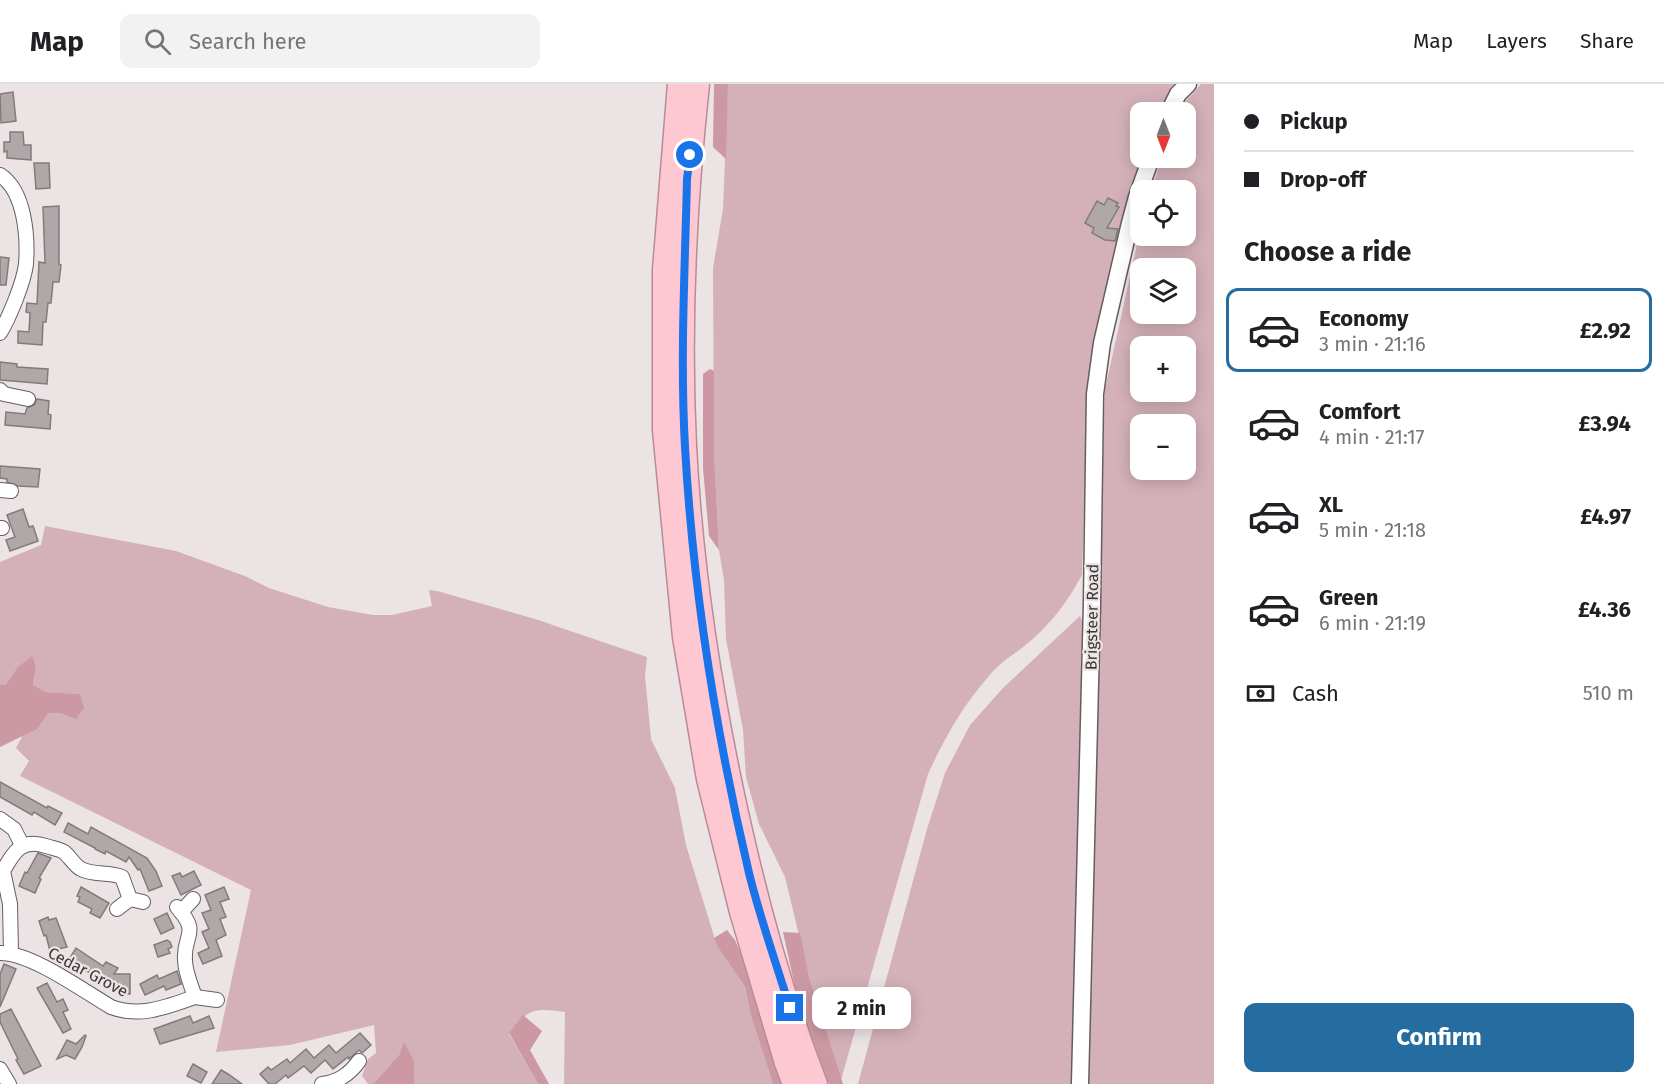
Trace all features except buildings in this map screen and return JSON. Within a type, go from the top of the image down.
[{"type":"highway","points":[[679,84],[664,270],[664,419],[684,637],[708,778],[732,879],[782,1053],[794,1084]]},
{"type":"highway","points":[[698,84],[687,179],[683,339],[685,446],[698,596],[719,729],[750,874],[784,990],[816,1084]]},
{"type":"street","points":[[1174,102],[1188,84]]},
{"type":"street","name":"Brigsteer Road","points":[[1080,1084],[1095,394],[1102,344],[1130,223],[1147,168]]},
{"type":"street","points":[[0,175],[13,187],[25,220],[26,266],[0,333]]},
{"type":"street","points":[[0,390],[4,394],[28,399]]},
{"type":"street","points":[[0,819],[14,829],[22,845]]},
{"type":"street","points":[[5,953],[10,904],[3,871],[13,854],[22,845],[38,844],[63,852],[80,868],[95,873],[111,872],[122,878],[136,900],[117,909]]},
{"type":"street","points":[[194,899],[179,910],[186,917],[190,930],[185,963],[195,997]]},
{"type":"street","name":"Cedar Grove","points":[[5,953],[34,962],[123,1011],[160,1009],[195,997],[217,1000]]},
{"type":"street","points":[[322,1084],[332,1083],[350,1073],[359,1061]]},
{"type":"street","points":[[0,1069],[9,1084]]},
{"type":"shaded area","points":[[714,84],[728,84],[726,159],[713,147]]},
{"type":"shaded area","points":[[728,84],[1174,84],[1165,102],[1130,102],[1130,168],[1142,168],[1139,180],[1130,180],[1130,215],[1088,386],[1082,575],[1052,620],[1028,643],[997,667],[980,687],[947,735],[934,761],[928,774],[841,1080],[809,977],[785,877],[759,824],[746,777],[743,730],[726,639],[714,452],[713,268],[723,209]]},
{"type":"shaded area","points":[[1201,84],[1214,84],[1214,1084],[1085,1084],[1105,389],[1130,276],[1130,324],[1196,324],[1196,258],[1134,258],[1137,246],[1196,246],[1196,180],[1154,180],[1159,168],[1196,168],[1196,102],[1185,102]]},
{"type":"shaded area","points":[[710,369],[714,371],[714,452],[719,550],[709,536],[703,468],[703,374]]},
{"type":"shaded area","points":[[45,526],[176,551],[245,576],[269,588],[328,607],[373,615],[392,615],[432,606],[429,590],[437,591],[535,619],[647,657],[645,676],[651,739],[675,788],[686,845],[717,946],[745,987],[751,1016],[773,1084],[564,1084],[565,1012],[546,1010],[527,1015],[509,1034],[538,1084],[414,1084],[413,1061],[404,1043],[399,1055],[373,1084],[368,1084],[362,1076],[368,1059],[376,1053],[374,1025],[290,1045],[216,1052],[251,890],[20,776],[29,761],[16,748],[30,722],[79,694],[44,692],[33,685],[36,667],[17,668],[5,685],[0,685],[0,562],[41,545]]},
{"type":"shaded area","points":[[1080,616],[1085,627],[1074,995],[1075,1084],[858,1084],[927,829],[945,773],[970,725],[1003,688]]},
{"type":"shaded area","points":[[32,656],[36,667],[33,685],[45,692],[80,694],[84,708],[76,719],[61,713],[48,713],[37,729],[0,747],[0,685],[5,685],[17,668]]},
{"type":"shaded area","points":[[727,930],[735,940],[745,963],[788,1084],[773,1084],[751,1016],[745,987],[717,946],[714,938]]},
{"type":"shaded area","points":[[783,932],[800,933],[809,977],[843,1084],[829,1084],[798,1001]]},
{"type":"shaded area","points":[[523,1015],[542,1031],[530,1050],[549,1084],[538,1084],[509,1033]]},
{"type":"shaded area","points":[[404,1042],[414,1061],[414,1084],[373,1084],[399,1055]]},
{"type":"route","points":[[690,155],[687,179],[683,360],[685,446],[698,596],[719,729],[750,874],[790,1008]]}]
